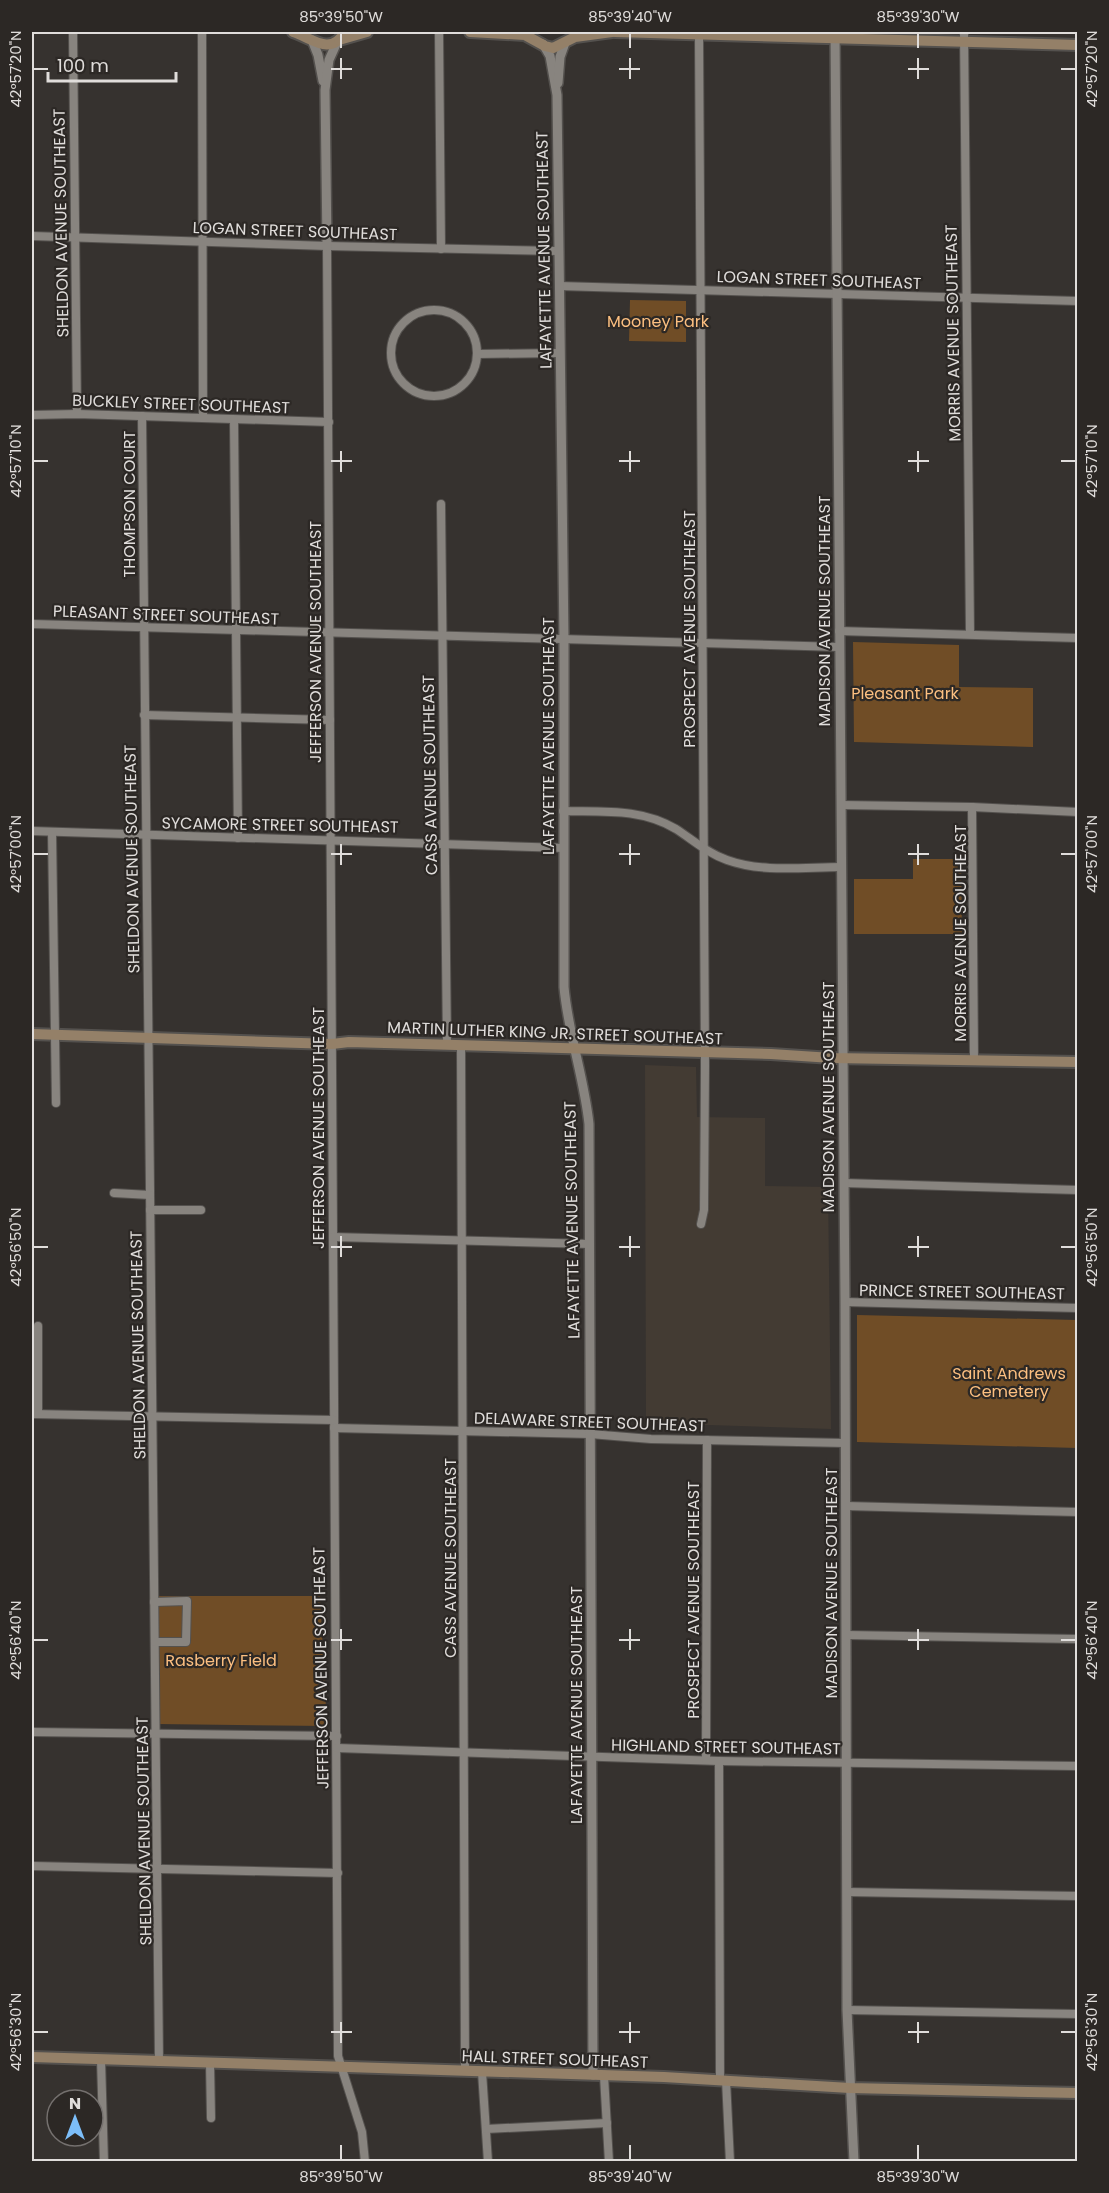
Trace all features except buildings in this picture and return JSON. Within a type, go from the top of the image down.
[{"type":"main road","points":[[293,32],[309,37],[322,45],[340,37],[367,32]]},
{"type":"main road","points":[[470,32],[518,34],[553,48],[566,39],[614,32],[835,35],[964,43],[1077,45]]},
{"type":"main road","points":[[536,32],[542,44]]},
{"type":"main road","name":"MARTIN LUTHER KING JR. STREET SOUTHEAST","points":[[32,1034],[332,1044],[705,1052],[843,1058],[1077,1062]]},
{"type":"main road","name":"HALL STREET SOUTHEAST","points":[[32,2057],[599,2075],[850,2088],[1077,2093]]},
{"type":"street","name":"SHELDON AVENUE SOUTHEAST","points":[[73,32],[76,414]]},
{"type":"street","points":[[202,32],[203,418]]},
{"type":"street","points":[[439,32],[441,249]]},
{"type":"street","name":"MORRIS AVENUE SOUTHEAST","points":[[964,32],[969,634]]},
{"type":"street","name":"PROSPECT AVENUE SOUTHEAST","points":[[699,34],[705,1052],[704,1210],[701,1224]]},
{"type":"street","name":"MADISON AVENUE SOUTHEAST","points":[[835,35],[848,2010],[854,2162]]},
{"type":"street","name":"JEFFERSON AVENUE SOUTHEAST","points":[[309,37],[318,55],[326,90]]},
{"type":"street","name":"JEFFERSON AVENUE SOUTHEAST","points":[[340,37],[330,56],[326,90],[338,2056],[362,2132],[365,2162]]},
{"type":"street","points":[[557,95],[560,57],[566,39]]},
{"type":"street","name":"LAFAYETTE AVENUE SOUTHEAST","points":[[542,44],[549,56],[557,95],[564,640],[564,987],[566,1008],[576,1049],[589,1124],[592,1757],[599,2075],[607,2123],[609,2162]]},
{"type":"street","name":"LOGAN STREET SOUTHEAST","points":[[32,236],[558,251]]},
{"type":"street","name":"LOGAN STREET SOUTHEAST","points":[[559,286],[1077,301]]},
{"type":"street","points":[[430,310],[448,312],[464,321],[474,336],[477,354],[471,376],[464,384],[443,395],[432,396],[410,389],[402,381],[395,372],[391,350],[393,338],[403,323],[418,313],[430,310]]},
{"type":"street","points":[[477,354],[560,353]]},
{"type":"street","name":"BUCKLEY STREET SOUTHEAST","points":[[32,415],[76,414],[329,422]]},
{"type":"street","name":"THOMPSON COURT","points":[[142,416],[143,627]]},
{"type":"street","points":[[234,420],[238,838]]},
{"type":"street","name":"CASS AVENUE SOUTHEAST","points":[[441,504],[447,1045]]},
{"type":"street","name":"PLEASANT STREET SOUTHEAST","points":[[32,624],[838,647]]},
{"type":"street","name":"SHELDON AVENUE SOUTHEAST","points":[[143,627],[159,1870],[159,2062]]},
{"type":"street","points":[[839,631],[1077,638]]},
{"type":"street","points":[[144,715],[330,720]]},
{"type":"street","points":[[841,805],[972,807],[1077,812]]},
{"type":"street","name":"MORRIS AVENUE SOUTHEAST","points":[[972,807],[974,1060]]},
{"type":"street","points":[[563,811],[621,812],[648,816],[677,830],[704,850],[725,860],[750,866],[842,867]]},
{"type":"street","name":"SYCAMORE STREET SOUTHEAST","points":[[32,831],[564,848]]},
{"type":"street","points":[[52,831],[56,1103]]},
{"type":"street","name":"CASS AVENUE SOUTHEAST","points":[[461,1045],[465,2071]]},
{"type":"street","points":[[844,1183],[1077,1190]]},
{"type":"street","points":[[114,1193],[150,1195]]},
{"type":"street","points":[[150,1210],[201,1210]]},
{"type":"street","points":[[333,1237],[590,1245]]},
{"type":"street","name":"PRINCE STREET SOUTHEAST","points":[[845,1302],[1077,1308]]},
{"type":"street","points":[[35,1414],[38,1326]]},
{"type":"street","name":"DELAWARE STREET SOUTHEAST","points":[[35,1414],[334,1424],[463,1432],[590,1434],[651,1439],[845,1443]]},
{"type":"street","name":"PROSPECT AVENUE SOUTHEAST","points":[[706,1760],[707,1440]]},
{"type":"street","points":[[846,1506],[1077,1512]]},
{"type":"street","points":[[154,1602],[186,1601],[186,1642],[155,1642]]},
{"type":"street","points":[[846,1635],[1077,1639]]},
{"type":"street","points":[[32,1732],[337,1737]]},
{"type":"street","name":"HIGHLAND STREET SOUTHEAST","points":[[337,1748],[719,1761],[1077,1766]]},
{"type":"street","points":[[719,1761],[723,2080],[730,2162]]},
{"type":"street","points":[[32,1866],[338,1874]]},
{"type":"street","points":[[847,1892],[1077,1896]]},
{"type":"street","points":[[848,2010],[1077,2014]]},
{"type":"street","points":[[101,2060],[104,2162]]},
{"type":"street","points":[[210,2063],[211,2118]]},
{"type":"street","points":[[482,2072],[488,2162]]},
{"type":"street","points":[[486,2129],[607,2123]]},
{"type":"shaded area","points":[[645,1065],[696,1067],[697,1117],[765,1118],[765,1186],[828,1187],[831,1429],[646,1423]]},
{"type":"green space","name":"Mooney Park","points":[[630,300],[686,301],[686,342],[629,341]]},
{"type":"green space","name":"Pleasant Park","points":[[853,642],[959,645],[959,687],[1033,688],[1033,747],[854,742]]},
{"type":"green space","points":[[913,859],[961,859],[962,934],[854,934],[854,879],[913,879]]},
{"type":"green space","name":"Saint Andrews Cemetery","points":[[857,1315],[1077,1320],[1077,1448],[857,1442]]},
{"type":"green space","name":"Rasberry Field","points":[[154,1596],[320,1596],[327,1726],[157,1724]]}]
